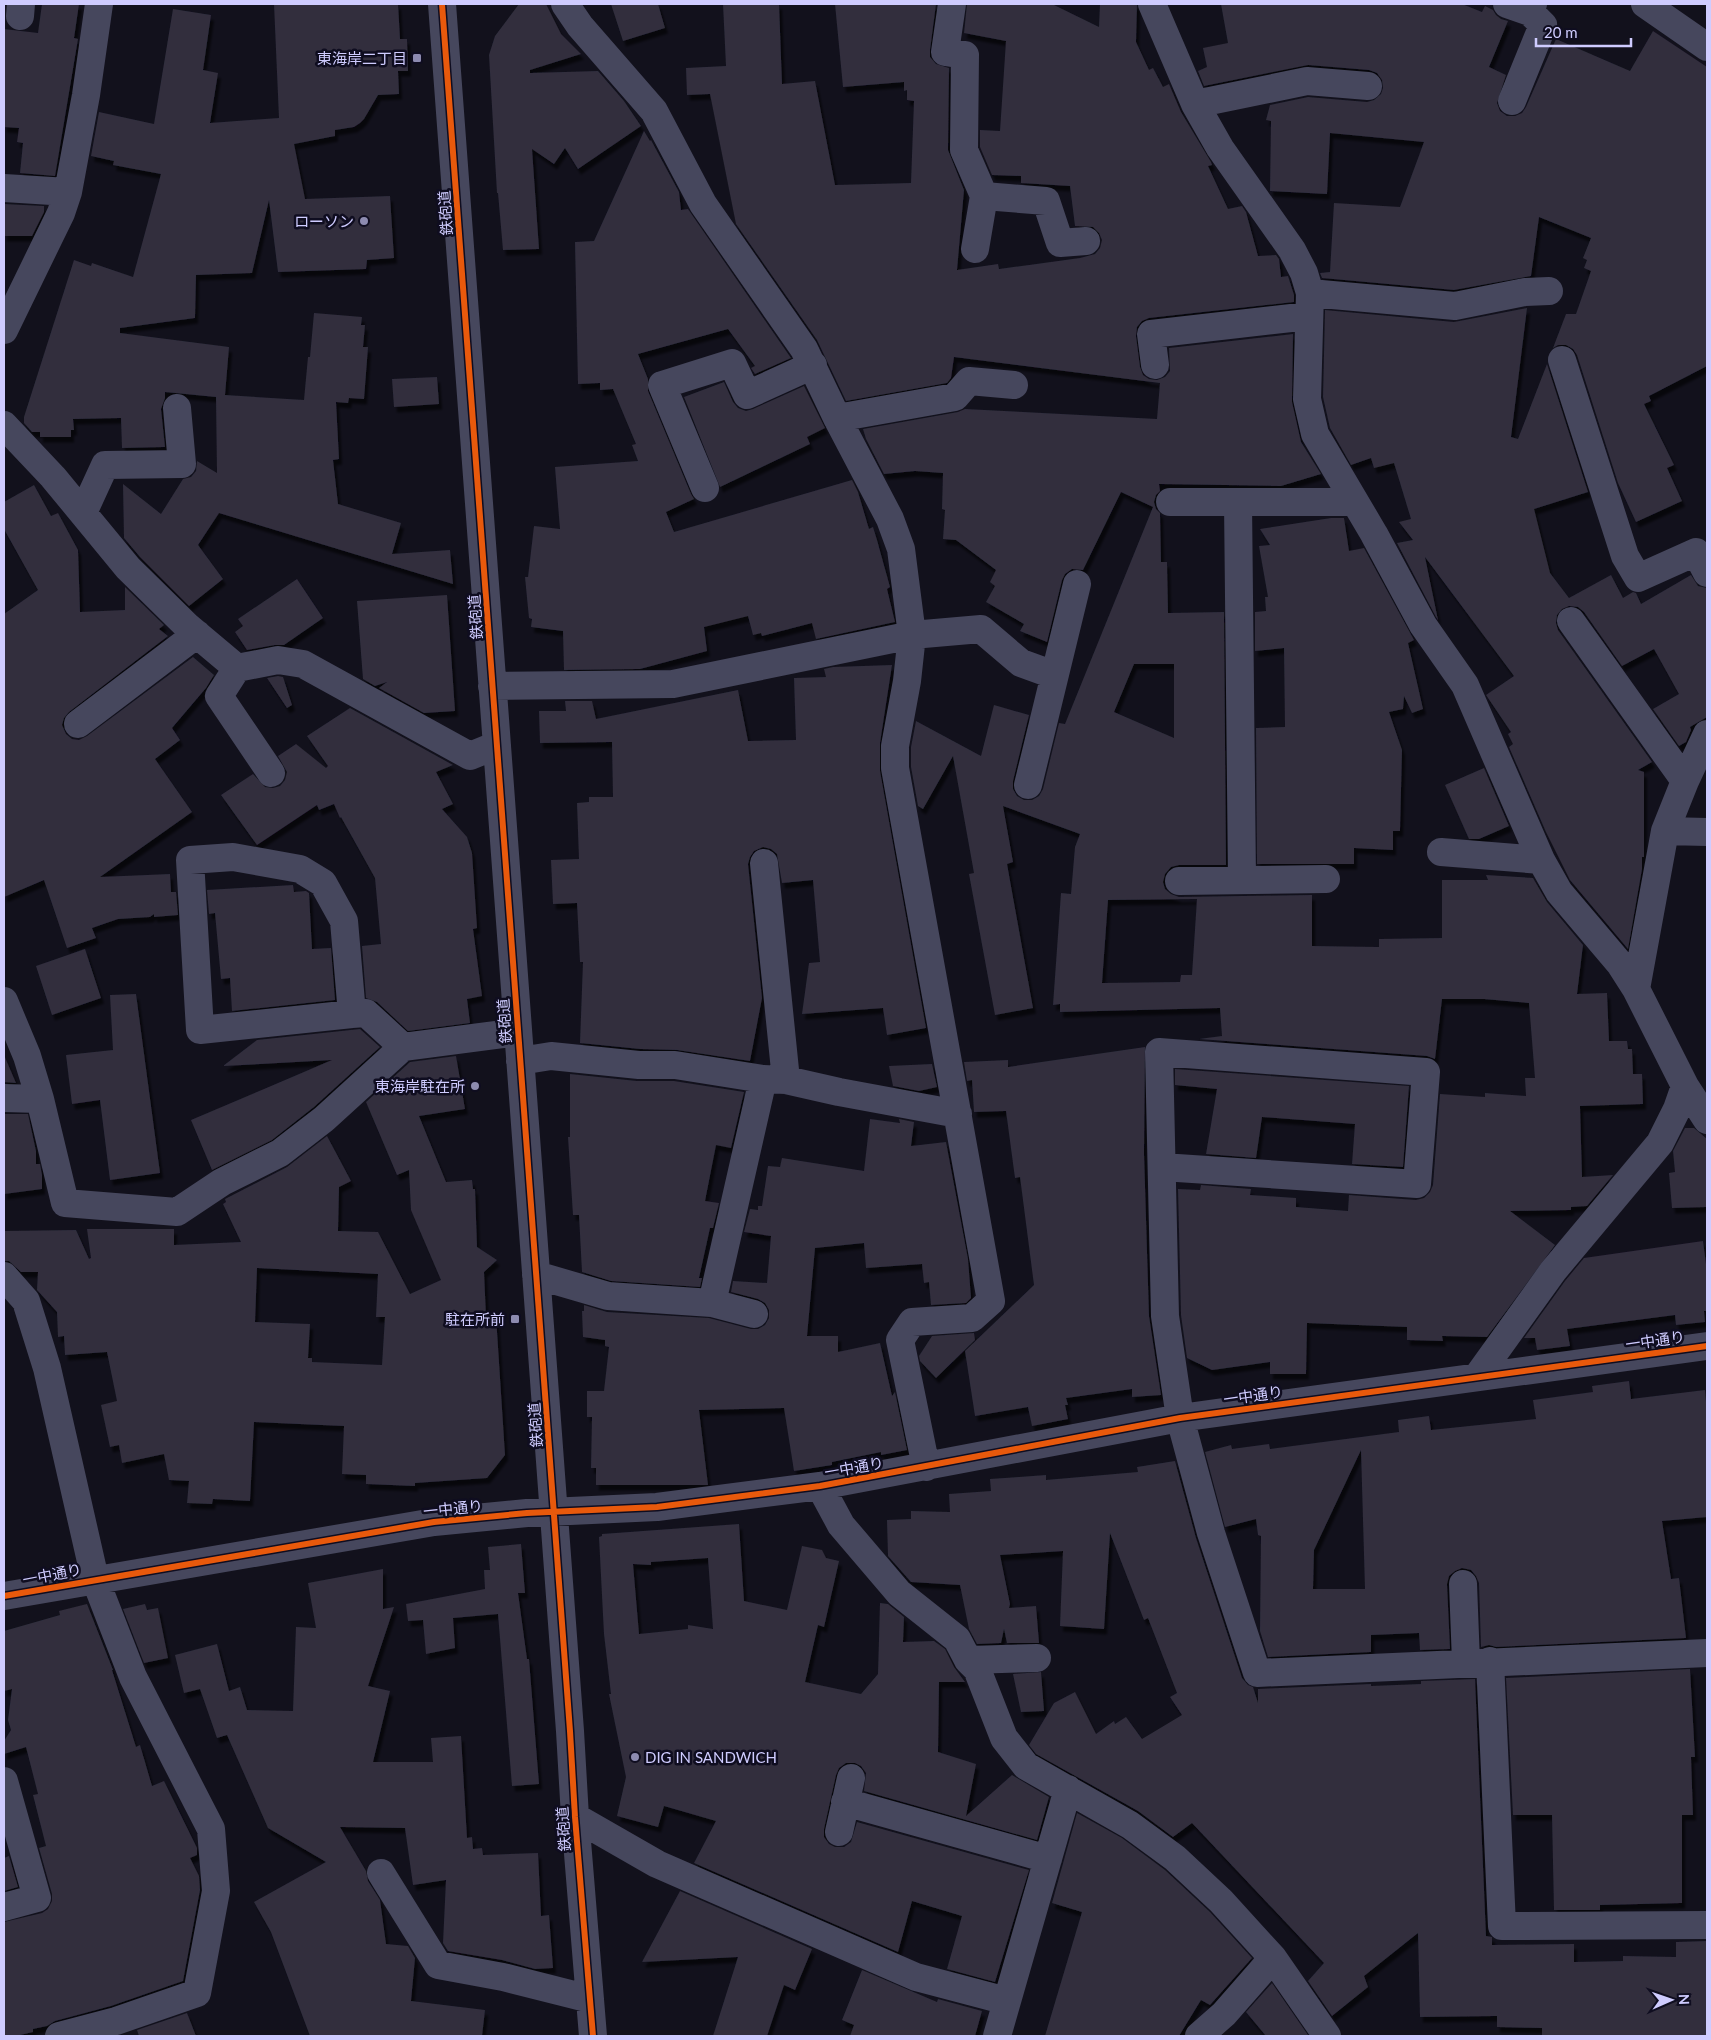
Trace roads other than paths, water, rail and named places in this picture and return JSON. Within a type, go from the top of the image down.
[{"type":"street","points":[[4,330],[61,213],[68,192],[86,95],[99,4]]},
{"type":"street","name":"鉄砲道","points":[[442,4],[554,1512],[574,1817],[593,2036]]},
{"type":"street","points":[[565,4],[580,26],[654,111],[703,204],[804,349],[837,418],[890,519],[901,549],[912,635],[907,681],[895,746],[895,768],[991,1301],[972,1318],[912,1322],[900,1340],[926,1467]]},
{"type":"street","points":[[952,4],[945,52],[965,55],[964,150],[984,196],[975,249]]},
{"type":"street","points":[[1152,4],[1195,104],[1220,148],[1292,250],[1304,273],[1310,304],[1307,399],[1315,434],[1423,625],[1465,685],[1541,860],[1559,892],[1620,964],[1636,989],[1685,1086],[1707,1120]]},
{"type":"street","points":[[1644,4],[1707,47]]},
{"type":"street","points":[[1512,100],[1543,25],[1523,7]]},
{"type":"street","points":[[1195,104],[1307,81],[1368,86]]},
{"type":"street","points":[[4,188],[68,192]]},
{"type":"street","points":[[984,196],[1046,201],[1060,243],[1086,241]]},
{"type":"street","points":[[1155,365],[1151,334],[1310,304],[1454,306],[1525,292],[1549,290]]},
{"type":"street","points":[[1562,360],[1625,556],[1638,578],[1696,552],[1707,573]]},
{"type":"street","points":[[705,488],[662,385],[732,363],[747,395],[813,365]]},
{"type":"street","points":[[837,418],[955,397],[969,381],[1014,385]]},
{"type":"street","points":[[84,513],[104,464],[182,464],[177,408]]},
{"type":"street","points":[[4,425],[84,513],[128,568],[197,634],[237,668]]},
{"type":"street","points":[[1170,502],[1354,502]]},
{"type":"street","points":[[1238,502],[1242,879]]},
{"type":"street","points":[[1028,785],[1077,584]]},
{"type":"street","points":[[1571,621],[1685,781]]},
{"type":"street","points":[[492,686],[672,684],[912,635],[981,630],[1021,663],[1054,676]]},
{"type":"street","points":[[78,724],[197,634]]},
{"type":"street","points":[[271,773],[219,696],[237,668],[278,660],[303,664],[470,756],[497,745]]},
{"type":"street","points":[[1636,989],[1666,831],[1685,781],[1707,734]]},
{"type":"street","points":[[1666,831],[1707,832]]},
{"type":"street","points":[[1441,852],[1541,860]]},
{"type":"street","points":[[352,1014],[344,921],[323,883],[300,869],[232,857],[190,860],[200,1030],[366,1013],[403,1047]]},
{"type":"street","points":[[712,1303],[774,1080],[764,863]]},
{"type":"street","points":[[1179,881],[1326,879]]},
{"type":"street","points":[[4,1001],[27,1056],[40,1098],[65,1203],[177,1212],[222,1182],[280,1154],[324,1119],[403,1047],[518,1032]]},
{"type":"street","points":[[1162,1167],[1418,1184],[1426,1072],[1159,1052],[1162,1167],[1166,1316],[1180,1418],[1211,1533],[1257,1673],[1707,1653]]},
{"type":"street","points":[[520,1060],[551,1056],[639,1066],[675,1065],[774,1080],[958,1114]]},
{"type":"street","points":[[1477,1377],[1553,1271],[1660,1142],[1677,1109],[1685,1086]]},
{"type":"street","points":[[4,1098],[40,1098]]},
{"type":"street","points":[[536,1275],[608,1296],[712,1303],[754,1314]]},
{"type":"street","points":[[4,1276],[26,1301],[47,1368],[95,1579],[133,1677],[212,1829],[216,1891],[197,1993],[118,2028],[59,2036]]},
{"type":"street","name":"一中通り","points":[[4,1596],[434,1522],[554,1512],[657,1507],[820,1486],[1180,1418],[1707,1346]]},
{"type":"street","points":[[820,1486],[840,1525],[900,1593],[957,1639],[968,1660],[977,1669],[1004,1738],[1026,1766],[1130,1824],[1175,1858],[1221,1901],[1273,1958],[1327,2036]]},
{"type":"street","points":[[1463,1584],[1478,1662],[1502,1926],[1707,1926]]},
{"type":"street","points":[[968,1660],[1037,1658]]},
{"type":"street","points":[[4,1781],[11,1835],[37,1898],[4,1907]]},
{"type":"street","points":[[997,2036],[1068,1788]]},
{"type":"street","points":[[838,1832],[848,1790],[1048,1859]]},
{"type":"street","points":[[574,1817],[657,1864],[916,1977],[1007,2001]]},
{"type":"street","points":[[381,1873],[438,1965],[503,1977],[590,2000]]},
{"type":"street","points":[[1199,2036],[1224,2014],[1273,1958]]},
{"type":"place","name":"東海岸二丁目","points":[[417,58]]},
{"type":"place","name":"ローソン","points":[[364,221]]},
{"type":"place","name":"東海岸駐在所","points":[[475,1086]]},
{"type":"place","name":"駐在所前","points":[[515,1319]]},
{"type":"place","name":"DIG IN SANDWICH","points":[[635,1757]]}]
